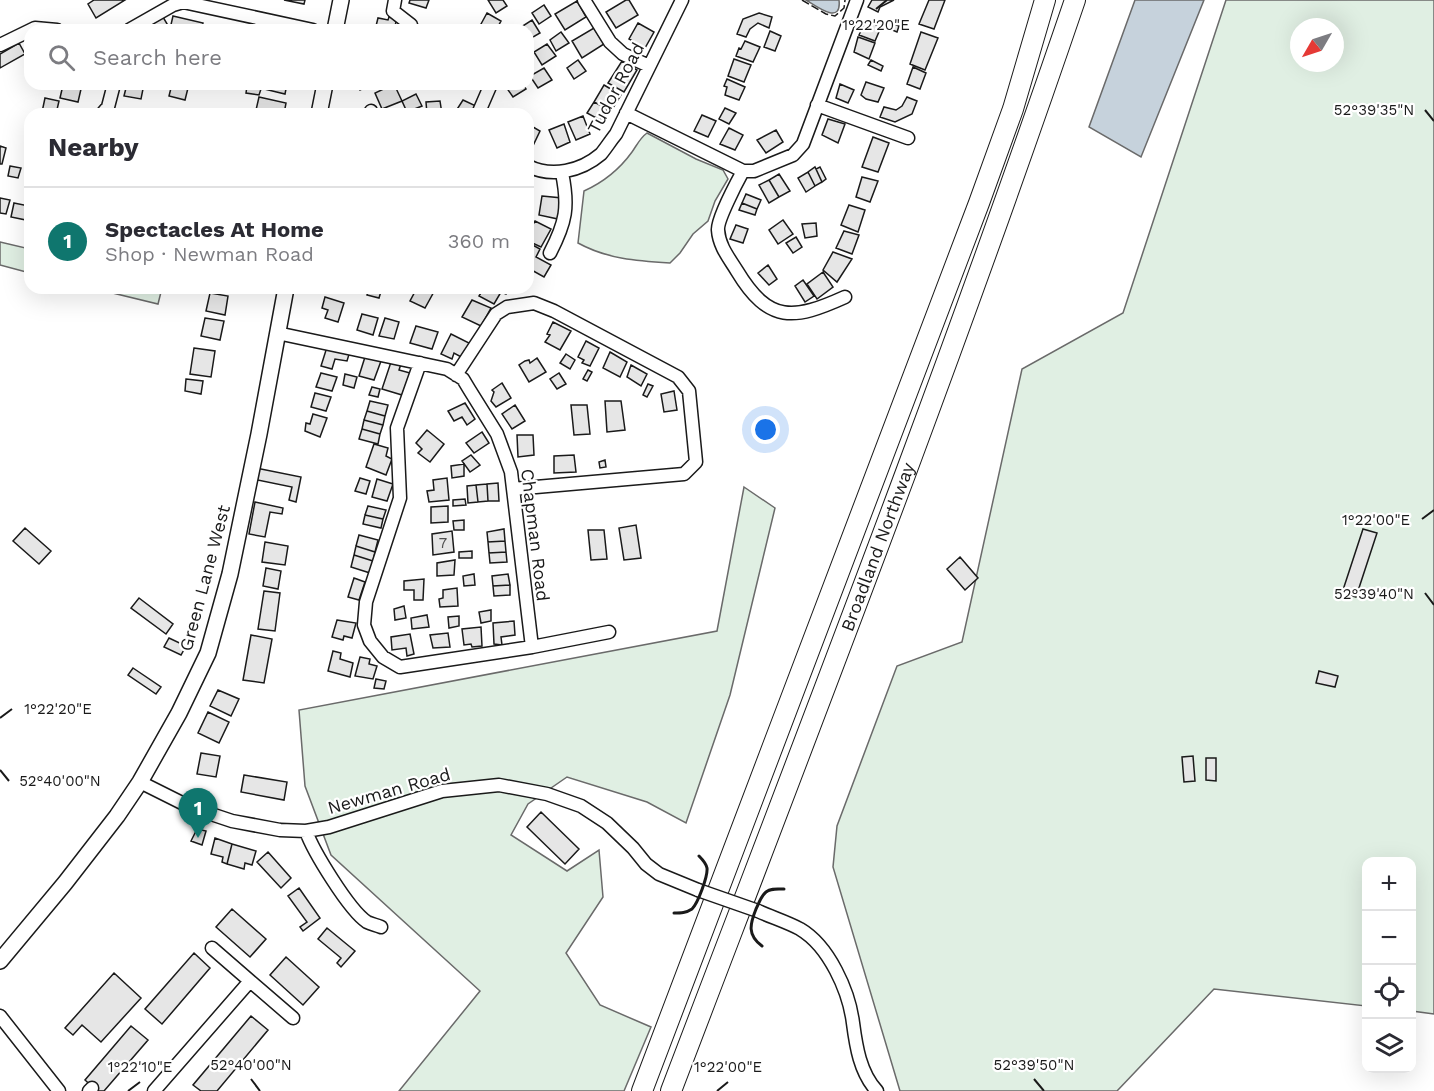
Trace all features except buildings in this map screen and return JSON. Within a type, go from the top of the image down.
[{"type":"highway","name":"Broadland Northway","points":[[642,1091],[979,202],[1013,109],[1045,0]]},
{"type":"highway","name":"Broadland Northway","points":[[671,1091],[910,465],[1075,0]]},
{"type":"street","points":[[336,24],[341,0]]},
{"type":"street","points":[[395,0],[393,11],[410,24]]},
{"type":"street","points":[[584,0],[610,42],[623,54],[649,66]]},
{"type":"street","name":"Tudor Road","points":[[562,173],[601,153],[616,134],[682,0]]},
{"type":"street","points":[[626,113],[742,171],[754,171],[793,155],[803,144],[857,0]]},
{"type":"street","points":[[140,24],[173,5],[183,2],[285,24]]},
{"type":"street","points":[[0,45],[24,33]]},
{"type":"street","points":[[107,108],[112,90]]},
{"type":"street","points":[[320,108],[324,90]]},
{"type":"street","points":[[481,108],[488,90]]},
{"type":"street","points":[[817,105],[908,138]]},
{"type":"street","points":[[534,169],[562,173],[567,208],[558,239],[550,253]]},
{"type":"street","points":[[742,171],[717,227],[721,245],[757,300],[769,308],[786,314],[819,308],[845,297]]},
{"type":"street","name":"Green Lane West","points":[[0,962],[104,835],[140,782],[179,713],[208,653],[230,574],[285,294]]},
{"type":"street","points":[[277,333],[447,369],[456,375],[496,314],[507,307],[534,303],[554,311],[678,377],[689,391],[696,462],[684,474],[513,489]]},
{"type":"street","points":[[420,363],[397,428],[400,498],[366,602],[364,625],[370,641],[383,657],[400,667],[532,647],[609,632]]},
{"type":"street","name":"Chapman Road","points":[[456,375],[463,379],[497,434],[511,472],[532,647]]},
{"type":"street","name":"Newman Road","points":[[140,782],[190,807],[232,821],[280,830],[306,831],[329,827],[442,791],[499,785],[547,794],[580,806],[607,823],[646,864],[659,874],[801,929],[817,942],[837,973],[851,1006],[856,1050],[870,1084],[877,1091]]},
{"type":"street","points":[[306,831],[339,888],[356,911],[368,922],[381,927]]},
{"type":"street","points":[[212,948],[293,1018]]},
{"type":"street","points":[[154,1091],[250,981]]},
{"type":"street","points":[[0,1016],[59,1091]]},
{"type":"green space","points":[[1226,0],[1434,0],[1434,1014],[1416,1012],[1416,857],[1362,857],[1362,1006],[1214,989],[1117,1091],[900,1091],[833,867],[837,826],[897,666],[962,642],[1022,369],[1123,313]]},
{"type":"green space","points":[[647,133],[696,159],[723,170],[728,179],[715,201],[708,221],[693,234],[670,263],[611,256],[578,243],[584,191],[598,184],[616,170]]},
{"type":"green space","points":[[0,242],[24,248],[24,271],[0,265]]},
{"type":"green space","points":[[117,294],[160,294],[158,304]]},
{"type":"green space","points":[[744,487],[775,508],[730,695],[686,823],[647,802],[567,777],[528,804],[511,835],[567,871],[599,850],[603,897],[566,953],[600,1005],[651,1027],[624,1091],[399,1091],[480,991],[331,855],[305,786],[299,710],[717,631]]},
{"type":"shaded area","points":[[806,0],[839,0],[839,8],[837,12],[827,12]]},
{"type":"shaded area","points":[[1135,0],[1204,0],[1141,157],[1089,127]]},
{"type":"fence","points":[[802,0],[826,14],[835,16],[844,8],[845,0]]},
{"type":"wall","points":[[674,913],[692,909],[700,896],[707,868],[699,856]]},
{"type":"wall","points":[[762,946],[754,938],[751,929],[756,909],[766,892],[772,889],[784,889]]},
{"type":"place","name":"Spectacles At Home","points":[[198,838]]}]
